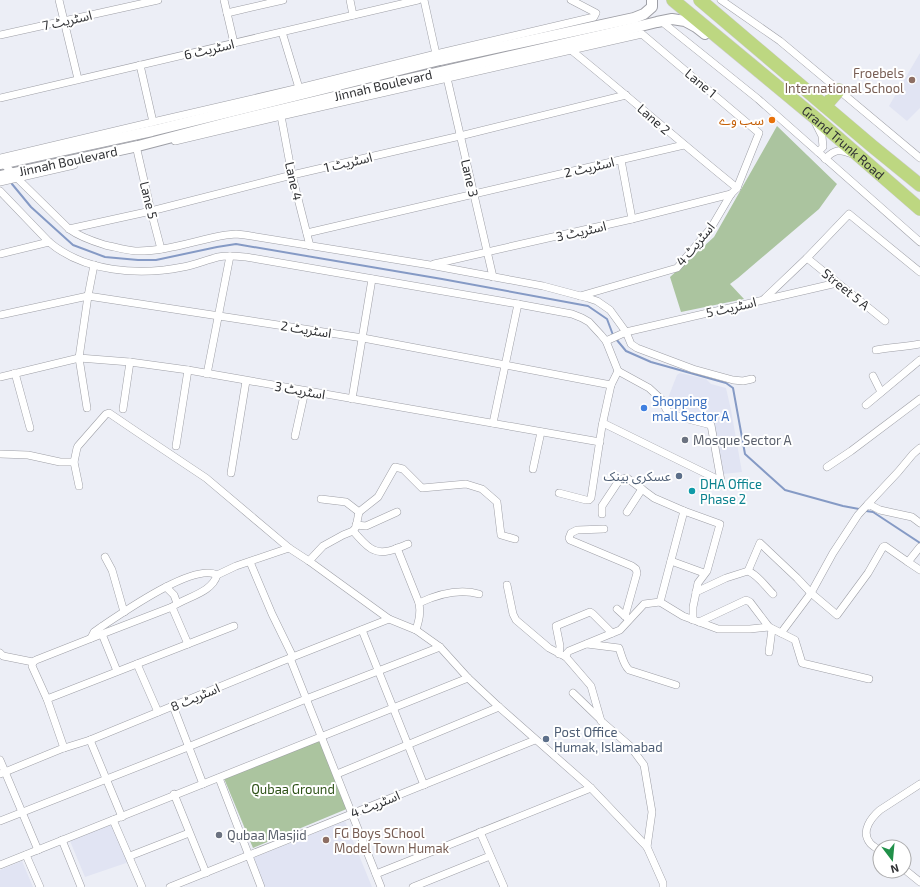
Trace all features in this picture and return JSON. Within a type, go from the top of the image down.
[{"type":"highway","name":"Grand Trunk Road","points":[[673,0],[812,116],[920,209]]},
{"type":"highway","name":"Grand Trunk Road","points":[[700,0],[920,185]]},
{"type":"highway","points":[[825,106],[839,90]]},
{"type":"street","points":[[59,0],[78,79]]},
{"type":"street","name":"اسٹریٹ 7","points":[[0,35],[158,0]]},
{"type":"street","points":[[224,0],[234,43]]},
{"type":"street","points":[[227,13],[283,0]]},
{"type":"street","points":[[350,0],[353,15]]},
{"type":"street","name":"اسٹریٹ 6","points":[[0,98],[414,0]]},
{"type":"street","points":[[424,0],[436,54]]},
{"type":"street","points":[[0,182],[15,176],[137,150],[199,124],[299,88],[436,54],[480,48],[594,17],[596,13],[571,0]]},
{"type":"street","name":"Jinnah Boulevard","points":[[0,176],[15,176],[138,146],[199,124],[297,96],[440,60],[480,48],[634,18],[644,14],[652,7],[652,0]]},
{"type":"street","points":[[721,0],[780,42],[920,158]]},
{"type":"street","name":"Jinnah Boulevard","points":[[1,161],[152,131],[199,124],[396,82],[486,65],[672,19],[685,22],[696,27],[731,54],[755,68]]},
{"type":"street","points":[[661,21],[758,99],[920,242]]},
{"type":"street","points":[[600,25],[608,34]]},
{"type":"street","points":[[282,32],[299,88]]},
{"type":"street","name":"Lane 1","points":[[571,50],[642,34],[759,133]]},
{"type":"street","points":[[571,50],[486,65],[447,78],[280,116],[199,124],[152,122],[1,161],[69,229],[86,239],[123,249],[150,251],[236,234],[430,265],[493,278],[543,286],[597,301],[610,310],[631,344],[644,351],[693,369],[733,380],[743,381],[752,379]]},
{"type":"street","name":"Lane 2","points":[[571,50],[737,188]]},
{"type":"street","points":[[140,65],[152,122]]},
{"type":"street","points":[[394,71],[396,82]]},
{"type":"street","name":"Lane 3","points":[[447,78],[493,278]]},
{"type":"street","name":"اسٹریٹ 1","points":[[69,229],[151,211],[292,175],[460,136],[626,95]]},
{"type":"street","name":"Lane 4","points":[[280,116],[292,175],[310,246]]},
{"type":"street","points":[[812,116],[822,136],[823,147],[818,152]]},
{"type":"street","name":"اسٹریٹ 4","points":[[580,296],[677,268],[711,228],[731,194],[737,188],[759,133]]},
{"type":"street","name":"اسٹریٹ 2","points":[[307,233],[684,145]]},
{"type":"street","name":"Lane 5","points":[[137,150],[161,249]]},
{"type":"street","points":[[825,159],[832,152],[839,150],[860,157]]},
{"type":"street","points":[[621,160],[632,219]]},
{"type":"street","points":[[0,191],[56,248],[71,257],[94,265],[124,271],[154,272],[184,267],[218,257],[246,257],[518,304],[572,314],[582,318],[589,322],[608,340],[618,371],[649,388],[662,400],[666,409],[670,413],[711,425],[721,481],[603,423]]},
{"type":"street","name":"اسٹریٹ 3","points":[[430,265],[632,219],[731,194]]},
{"type":"street","points":[[764,299],[807,258],[849,214],[920,272]]},
{"type":"street","points":[[0,254],[49,242]]},
{"type":"street","points":[[207,374],[230,256]]},
{"type":"street","name":"Street 5 A","points":[[807,258],[885,321]]},
{"type":"street","points":[[87,408],[79,358],[94,265]]},
{"type":"street","points":[[352,399],[372,279]]},
{"type":"street","name":"اسٹریٹ 5","points":[[608,340],[623,333],[837,283]]},
{"type":"street","name":"اسٹریٹ 2","points":[[0,315],[88,296],[363,338],[611,385]]},
{"type":"street","points":[[493,423],[518,304]]},
{"type":"street","points":[[876,350],[889,347],[906,347],[920,344]]},
{"type":"street","name":"اسٹریٹ 3","points":[[0,377],[79,358],[130,362],[188,370],[600,442]]},
{"type":"street","points":[[866,405],[920,360]]},
{"type":"street","points":[[123,409],[130,362]]},
{"type":"street","points":[[176,446],[188,370]]},
{"type":"street","points":[[558,493],[589,500],[591,498],[603,423],[611,385],[618,371]]},
{"type":"street","points":[[15,373],[30,428]]},
{"type":"street","points":[[873,376],[881,392]]},
{"type":"street","points":[[231,473],[246,381]]},
{"type":"street","points":[[295,436],[305,391]]},
{"type":"street","points":[[827,467],[851,451],[920,399]]},
{"type":"street","points":[[79,486],[74,462],[78,446],[106,414],[109,413],[206,478],[290,548],[389,619],[416,630],[440,647],[468,678],[590,788],[647,848],[663,883],[663,887]]},
{"type":"street","points":[[533,469],[541,432]]},
{"type":"street","points":[[781,633],[811,593],[833,553],[864,508],[920,448]]},
{"type":"street","points":[[0,454],[28,455],[60,462],[74,462]]},
{"type":"street","points":[[408,544],[385,551],[373,550],[367,545],[355,528],[359,512],[378,497],[395,467],[403,470],[422,488],[450,484],[466,484],[482,489],[497,502],[501,535],[515,539]]},
{"type":"street","points":[[602,514],[602,506],[618,482],[627,478],[654,498],[720,524],[706,571],[698,583],[693,607],[696,621]]},
{"type":"street","points":[[627,512],[642,489]]},
{"type":"street","points":[[321,499],[346,502],[359,512]]},
{"type":"street","points":[[864,508],[912,516],[920,523]]},
{"type":"street","points":[[660,602],[684,511]]},
{"type":"street","points":[[309,561],[323,546],[355,528],[366,526],[397,512]]},
{"type":"street","points":[[566,658],[569,651],[620,630],[627,618],[637,573],[636,569],[570,540],[569,538],[571,533],[577,530],[604,529]]},
{"type":"street","points":[[696,592],[726,578],[748,571],[760,543],[811,593],[837,615],[868,572],[883,547],[885,546],[920,570]]},
{"type":"street","points":[[0,653],[4,656],[33,662],[175,605],[206,589],[215,580],[217,575],[236,566],[290,548]]},
{"type":"street","points":[[396,548],[421,610],[416,630]]},
{"type":"street","points":[[908,562],[919,549]]},
{"type":"street","points":[[105,557],[112,570],[124,612]]},
{"type":"street","points":[[671,561],[704,573]]},
{"type":"street","points":[[250,562],[291,657],[306,699],[381,887]]},
{"type":"street","points":[[748,571],[773,594]]},
{"type":"street","points":[[91,638],[94,632],[101,627],[166,587],[202,573],[213,573],[217,575]]},
{"type":"street","points":[[506,585],[513,614],[516,620],[549,648],[566,658],[590,686],[602,721]]},
{"type":"street","points":[[166,587],[174,595],[175,605],[188,644]]},
{"type":"street","points":[[419,603],[432,597],[458,591],[479,594]]},
{"type":"street","points":[[696,621],[746,600],[750,602],[771,628],[795,640],[802,663],[869,679]]},
{"type":"street","points":[[627,618],[644,604],[660,602],[682,616],[718,629],[771,628]]},
{"type":"street","points":[[617,609],[627,618]]},
{"type":"street","points":[[559,654],[560,646],[556,626],[590,612],[612,633]]},
{"type":"street","name":"اسٹریٹ 8","points":[[3,773],[64,748],[90,740],[291,657],[389,619]]},
{"type":"street","points":[[47,699],[234,626]]},
{"type":"street","points":[[769,652],[771,628]]},
{"type":"street","points":[[362,630],[424,785]]},
{"type":"street","points":[[102,634],[117,671]]},
{"type":"street","points":[[585,644],[620,648],[626,667],[629,670],[676,685]]},
{"type":"street","points":[[0,821],[188,748],[306,699],[379,672],[440,647]]},
{"type":"street","points":[[33,662],[32,666],[47,699],[64,748]]},
{"type":"street","points":[[137,664],[158,712]]},
{"type":"street","points":[[0,864],[122,817],[174,794],[219,778],[468,678]]},
{"type":"street","points":[[574,693],[630,746],[644,765],[652,812],[647,848]]},
{"type":"street","points":[[172,706],[203,784]]},
{"type":"street","points":[[336,774],[499,707]]},
{"type":"street","points":[[90,740],[122,817]]},
{"type":"street","name":"اسٹریٹ 4","points":[[170,887],[535,740]]},
{"type":"street","points":[[0,760],[3,773],[38,850]]},
{"type":"street","points":[[219,778],[260,887]]},
{"type":"street","points":[[872,845],[867,838],[869,821],[880,810],[920,784]]},
{"type":"street","points":[[376,874],[590,788]]},
{"type":"street","points":[[174,794],[206,873]]},
{"type":"street","points":[[113,820],[130,856],[142,887]]},
{"type":"street","points":[[480,832],[504,887]]},
{"type":"street","points":[[130,856],[189,833]]},
{"type":"street","points":[[62,840],[81,887]]},
{"type":"street","points":[[26,855],[40,887]]},
{"type":"street","points":[[413,887],[490,856]]},
{"type":"street","points":[[912,876],[920,882]]},
{"type":"shaded area","name":"Froebels International School","points":[[920,53],[920,108],[907,121],[889,106]]},
{"type":"shaded area","points":[[680,373],[706,379],[711,384],[726,388],[742,472],[723,474],[712,413],[707,414],[706,418],[672,409],[668,398],[677,375]]},
{"type":"shaded area","name":"FG Boys SChool Model Town Humak","points":[[345,821],[372,887],[264,887],[253,858]]},
{"type":"shaded area","points":[[113,823],[129,862],[85,877],[70,841]]},
{"type":"shaded area","points":[[22,861],[33,887],[0,887],[0,870]]},
{"type":"green space","points":[[777,126],[837,184],[819,209],[730,284],[744,299],[681,312],[670,277],[714,237]]},
{"type":"green space","name":"Qubaa Ground","points":[[318,737],[349,808],[253,848],[223,776]]},
{"type":"waterway","points":[[12,184],[31,207],[73,245],[105,257],[156,260],[236,244],[442,279],[588,306],[607,319],[613,335]]},
{"type":"waterway","points":[[616,339],[626,351],[651,362],[726,383],[733,388],[745,454],[785,490],[859,509]]},
{"type":"waterway","points":[[866,511],[873,512],[920,543]]},
{"type":"place","name":"Froebels International School","points":[[912,80]]},
{"type":"place","name":"سب وے","points":[[772,120]]},
{"type":"place","name":"Shopping mall Sector A","points":[[644,408]]},
{"type":"place","name":"Mosque Sector A","points":[[685,440]]},
{"type":"place","name":"عسکری بینک","points":[[679,476]]},
{"type":"place","name":"DHA Office Phase 2","points":[[692,491]]},
{"type":"place","name":"Post Office Humak, Islamabad","points":[[546,739]]},
{"type":"place","name":"Qubaa Masjid","points":[[219,835]]},
{"type":"place","name":"FG Boys SChool Model Town Humak","points":[[326,840]]}]
